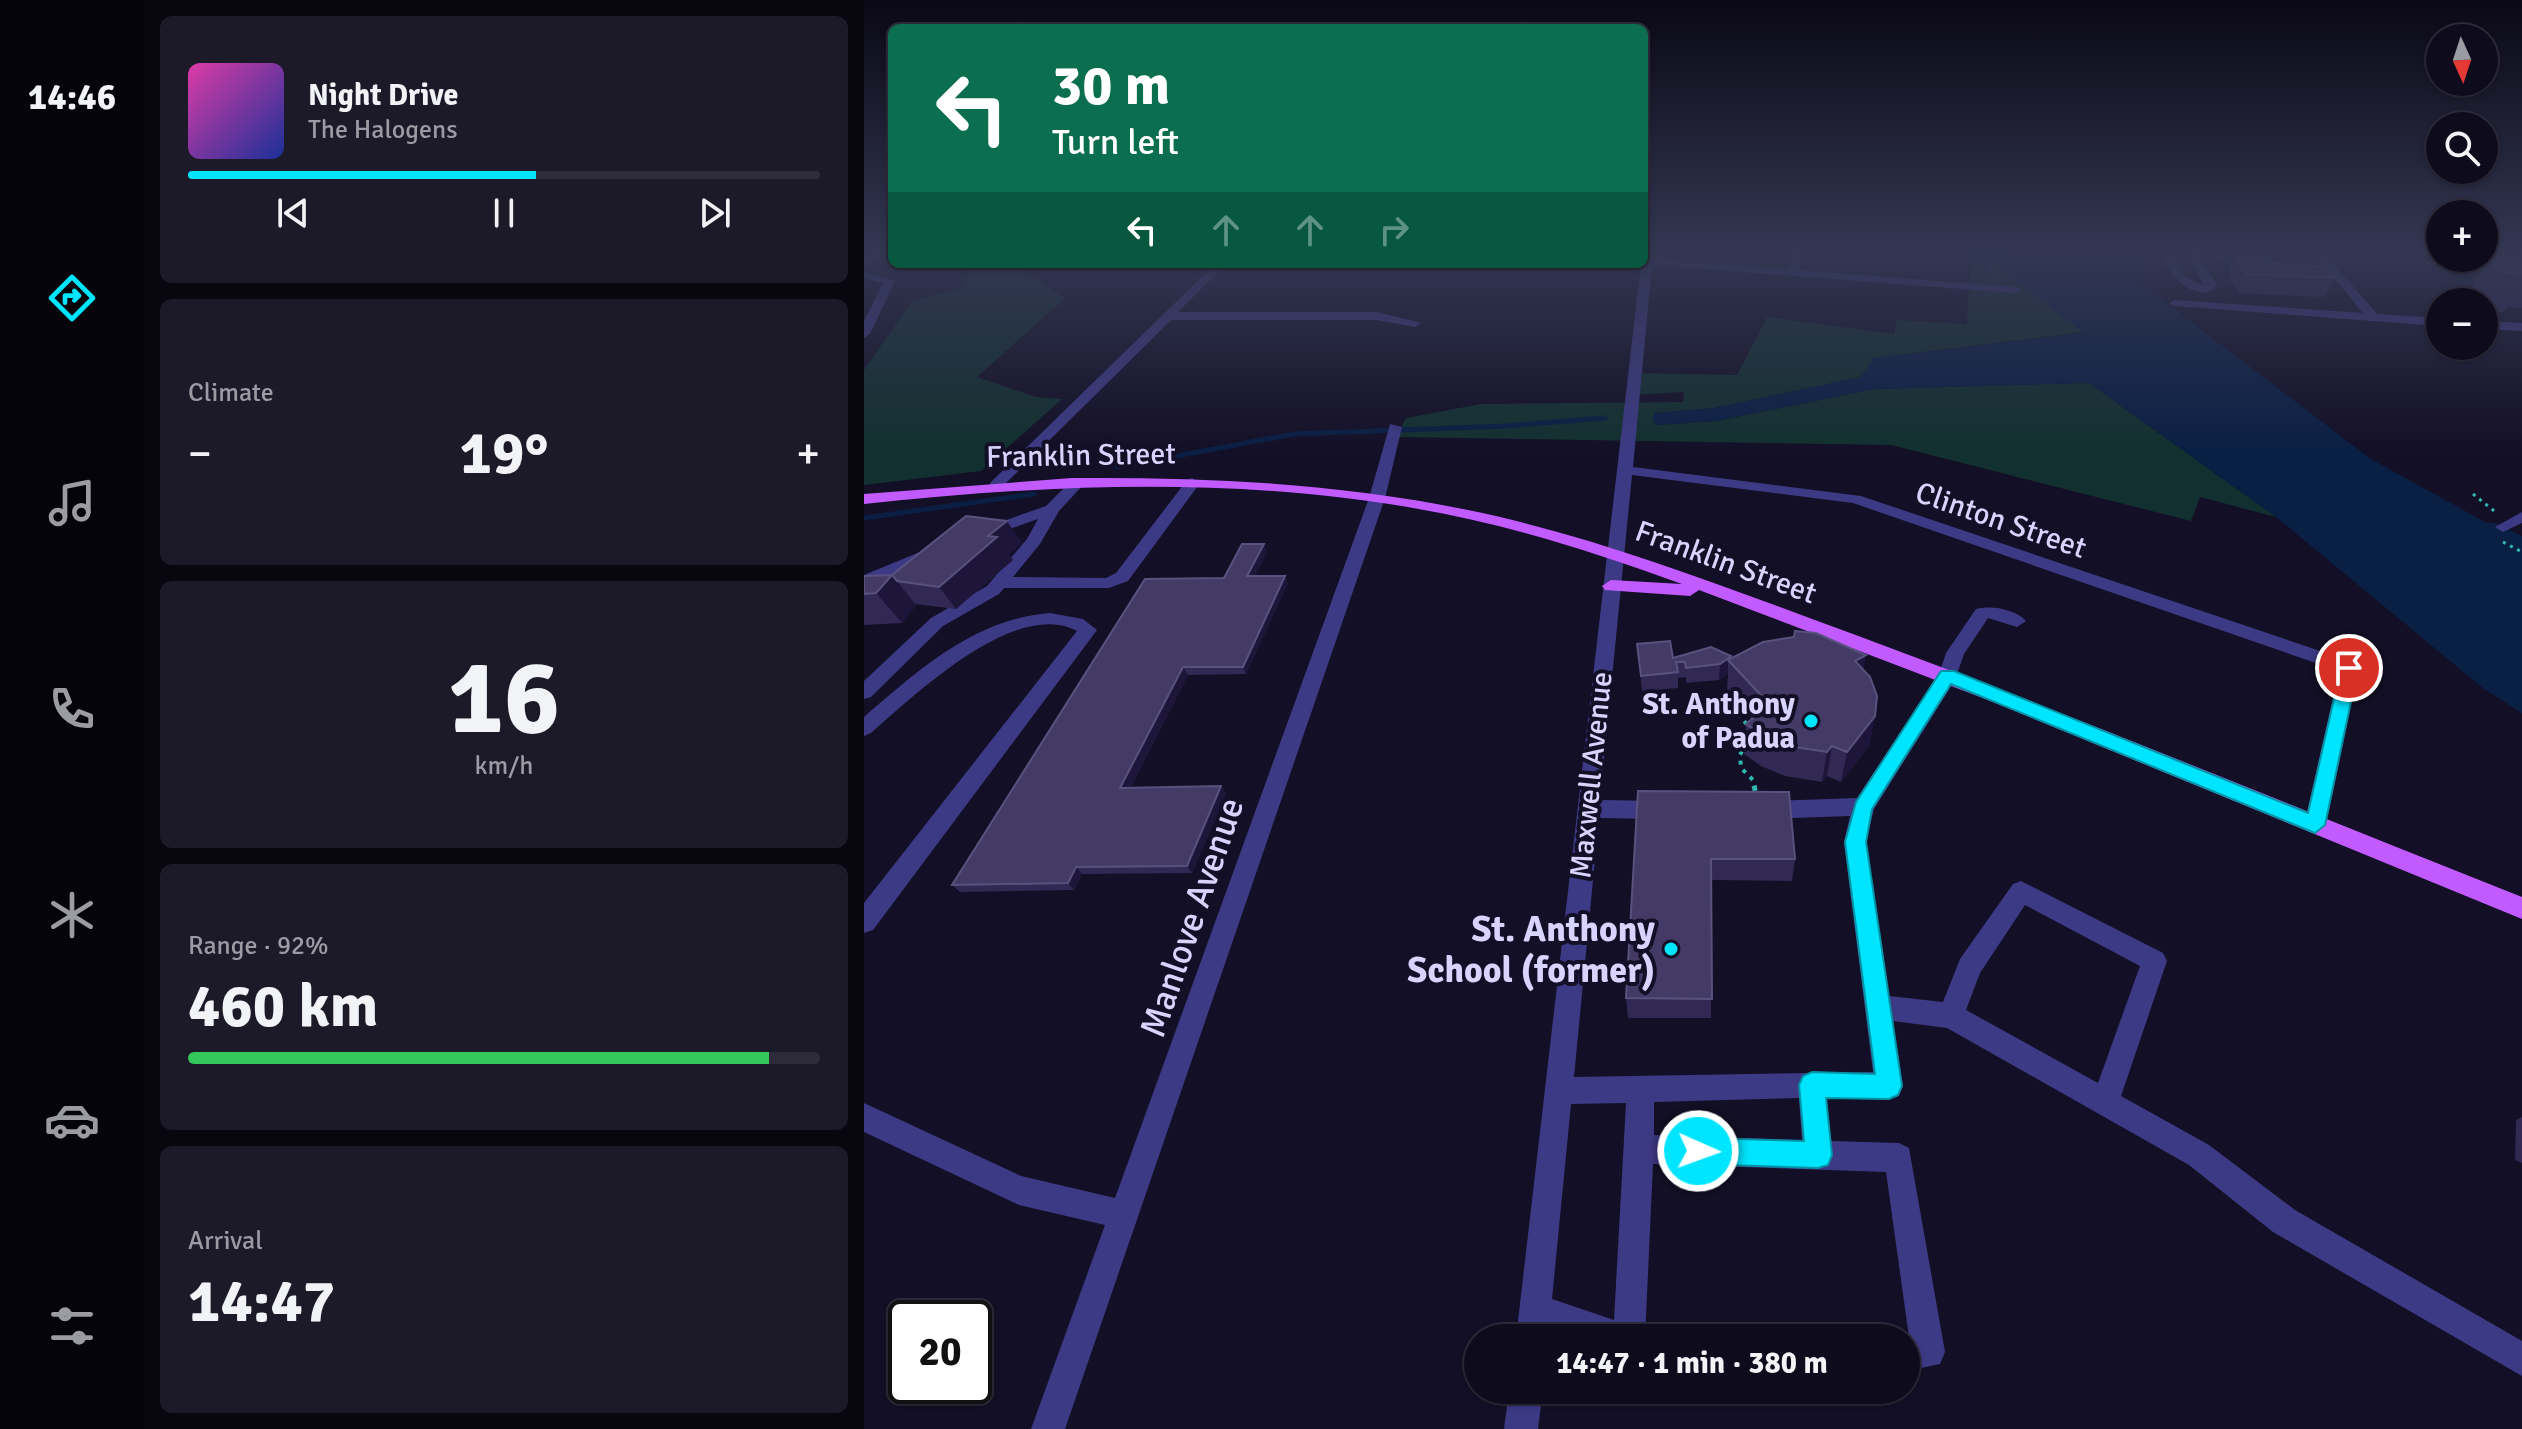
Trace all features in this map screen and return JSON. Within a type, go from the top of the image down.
[{"type":"main road","name":"Franklin Street","points":[[864,499],[995,486],[1192,483],[1377,498],[1506,523],[1614,553],[1948,675],[2522,908]]},
{"type":"main road","points":[[1611,586],[1659,585],[1727,594]]},
{"type":"street","points":[[995,486],[1164,319]]},
{"type":"street","points":[[1392,319],[1415,323]]},
{"type":"street","name":"Maxwell Avenue","points":[[1534,1324],[1639,319]]},
{"type":"street","points":[[2396,319],[2426,321]]},
{"type":"street","points":[[2498,326],[2522,327]]},
{"type":"street","name":"Manlove Avenue","points":[[1048,1429],[1377,498],[1394,432]]},
{"type":"street","name":"Clinton Street","points":[[1624,470],[1855,499],[2349,668],[2315,825]]},
{"type":"street","points":[[864,692],[937,622],[999,582],[1034,541],[1052,509],[1077,483]]},
{"type":"street","points":[[999,582],[1109,583],[1122,577],[1192,483]]},
{"type":"street","points":[[864,581],[1052,509]]},
{"type":"street","points":[[2503,527],[2522,517]]},
{"type":"street","points":[[1557,1091],[1889,1086],[1855,842],[1863,807],[1948,675],[1955,653],[1982,613],[1990,612],[2017,621]]},
{"type":"street","points":[[864,728],[946,659],[980,637],[1013,625],[1049,619],[1077,622],[1088,630],[864,922]]},
{"type":"street","points":[[864,672],[888,669]]},
{"type":"street","points":[[1748,804],[1863,807]]},
{"type":"street","points":[[1587,809],[1681,809]]},
{"type":"street","points":[[1951,1016],[1969,967],[2021,891],[2154,961],[2105,1102]]},
{"type":"street","points":[[1880,1007],[1951,1016],[2199,1155],[2284,1221],[2522,1359]]},
{"type":"street","points":[[1812,1085],[1818,1155]]},
{"type":"street","points":[[1630,1324],[1640,1089]]},
{"type":"street","points":[[864,1117],[1019,1190],[1124,1215]]},
{"type":"street","points":[[1639,1149],[1899,1158],[1928,1352],[1920,1353]]},
{"type":"street","points":[[1521,1429],[1524,1404]]},
{"type":"path","points":[[1733,695],[1734,709],[1751,731],[1740,755],[1741,768],[1753,780],[1748,804]]},
{"type":"green space","points":[[900,319],[1042,319],[977,377],[1036,397],[1062,399],[981,471],[864,485],[864,370]]},
{"type":"green space","points":[[1766,319],[1894,334],[1897,320],[1967,324],[1967,319],[2067,319],[2085,332],[1874,358],[1861,377],[1714,408],[1656,413],[1656,425],[1716,421],[1874,389],[2089,383],[2276,517],[2200,497],[2191,521],[1891,445],[1396,437],[1406,418],[1481,404],[1683,402],[1684,392],[1629,395],[1630,373],[1737,375]]},
{"type":"water","points":[[2066,319],[2187,319],[2371,459],[2487,523],[2495,523],[2522,536],[2522,713],[2484,689],[2276,517],[2089,383],[1874,389],[1716,421],[1656,425],[1652,419],[1655,413],[1714,408],[1861,377],[1874,358],[2084,333]]},
{"type":"building","points":[[966,516],[1007,521],[988,536],[997,537],[939,587],[897,581],[892,575]]},
{"type":"building","points":[[1242,544],[1264,544],[1247,576],[1285,576],[1243,667],[1183,667],[1120,788],[1221,786],[1187,866],[1076,867],[1068,883],[952,885],[1145,579],[1224,578]]},
{"type":"building","points":[[892,575],[876,593],[864,594],[864,576]]},
{"type":"building","name":"St. Anthony of Padua","points":[[1795,631],[1816,633],[1866,655],[1855,661],[1870,677],[1877,696],[1875,716],[1847,752],[1832,746],[1827,752],[1788,746],[1763,736],[1746,724],[1769,704],[1728,660],[1763,642],[1794,637]]},
{"type":"building","points":[[1670,641],[1673,658],[1711,647],[1731,656],[1720,664],[1686,668],[1685,662],[1676,662],[1678,672],[1641,676],[1637,644]]},
{"type":"building","name":"St. Anthony School (former)","points":[[1638,791],[1789,792],[1795,859],[1711,859],[1712,999],[1626,998]]},
{"type":"waterway","points":[[1117,467],[1294,434],[1506,426],[1605,418]]},
{"type":"waterway","points":[[864,518],[1034,494]]},
{"type":"place","name":"St. Anthony of Padua","points":[[1811,721]]},
{"type":"place","name":"St. Anthony School (former)","points":[[1671,949]]},
{"type":"route","points":[[1698,1151],[1818,1155],[1812,1085],[1889,1086],[1855,842],[1863,807],[1948,675],[2315,825],[2349,668]]}]
